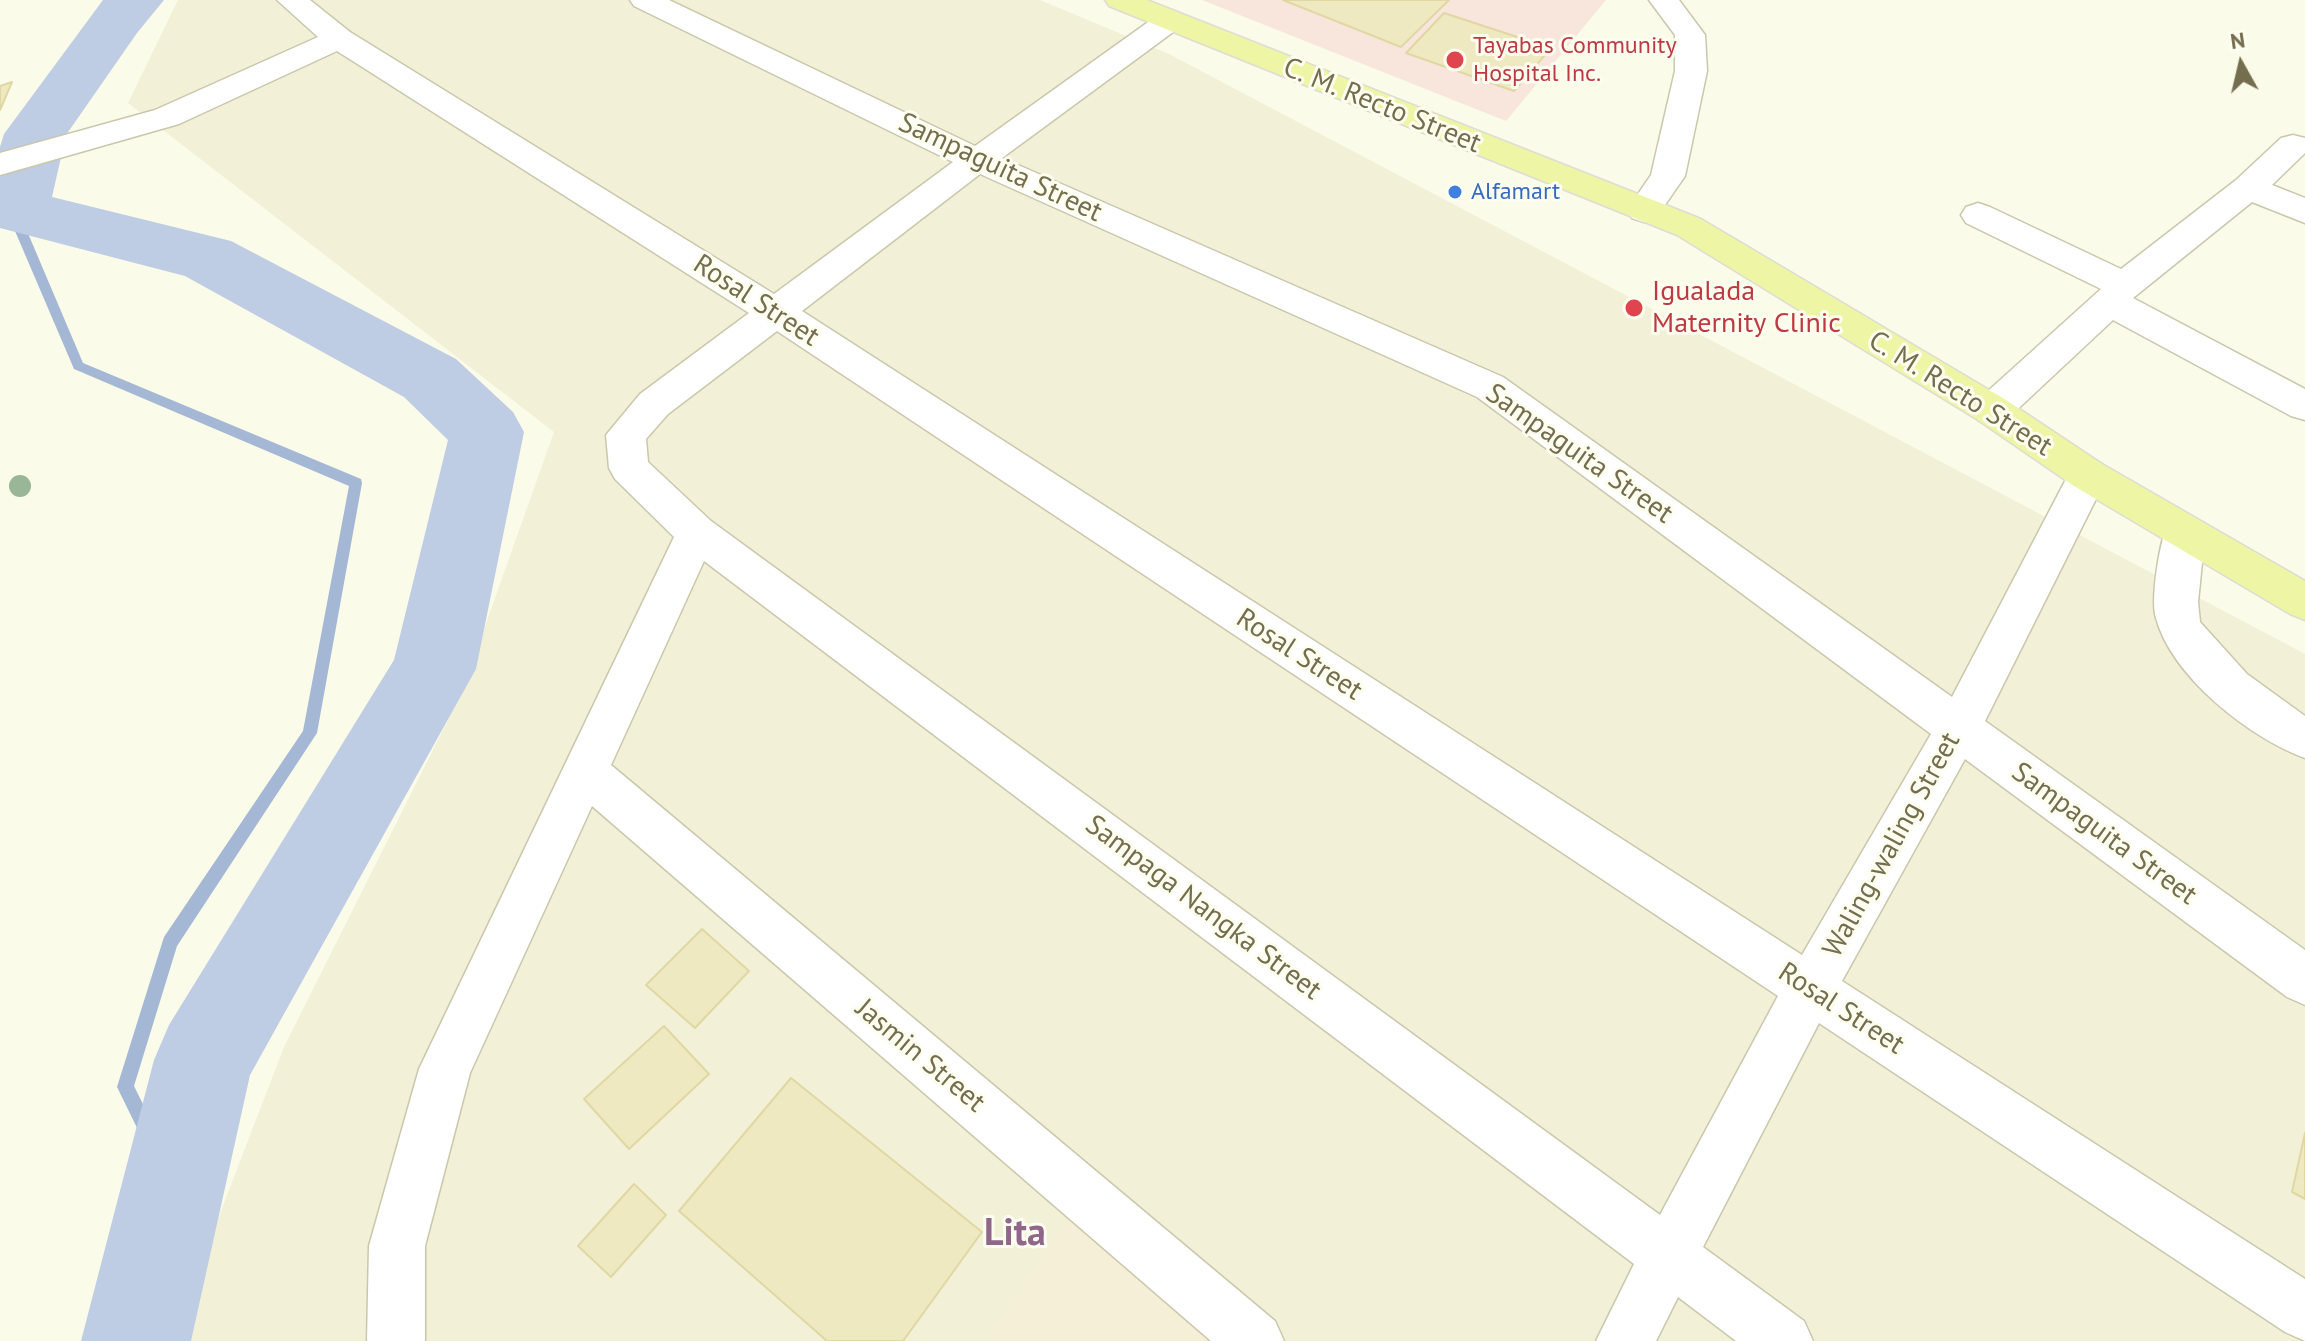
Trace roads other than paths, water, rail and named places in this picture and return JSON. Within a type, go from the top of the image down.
[{"type":"main road","name":"C. M. Recto Street","points":[[1120,0],[1689,227],[1992,410],[2088,475],[2305,602]]},
{"type":"street","name":"Rosal Street","points":[[292,0],[339,39],[777,313],[2305,1312]]},
{"type":"street","name":"Sampaguita Street","points":[[645,0],[977,160],[1490,387],[2305,980]]},
{"type":"street","points":[[1644,210],[1668,176],[1691,71],[1690,35],[1664,0]]},
{"type":"street","points":[[777,313],[977,160],[1169,21]]},
{"type":"street","points":[[0,164],[167,117],[339,39]]},
{"type":"street","points":[[1992,410],[2117,293],[2248,188],[2293,146]]},
{"type":"street","points":[[2248,188],[2305,211]]},
{"type":"street","points":[[1978,215],[2117,293],[2305,406]]},
{"type":"street","name":"Sampaga Nangka Street","points":[[777,313],[654,404],[626,435],[629,468],[696,533],[1784,1341]]},
{"type":"street","name":"Waling-waling Street","points":[[1625,1341],[1764,1070],[1959,728],[2088,475]]},
{"type":"street","points":[[396,1341],[397,1246],[445,1069],[696,533]]},
{"type":"street","points":[[2184,533],[2176,618],[2210,670],[2286,731],[2305,738]]},
{"type":"street","name":"Jasmin Street","points":[[584,771],[1255,1341]]},
{"type":"waterway","points":[[135,0],[116,21],[35,134],[16,210],[207,258],[430,378],[487,432],[434,669],[204,1060],[136,1341]]},
{"type":"waterway","points":[[16,210],[21,231],[78,366],[356,483],[310,733],[170,942],[125,1087],[174,1185]]},
{"type":"place","name":"Tayabas Community Hospital Inc.","points":[[1455,60]]},
{"type":"place","name":"Alfamart","points":[[1455,192]]},
{"type":"place","name":"Igualada Maternity Clinic","points":[[1634,308]]},
{"type":"district","name":"Lita","points":[[1015,1234]]}]
